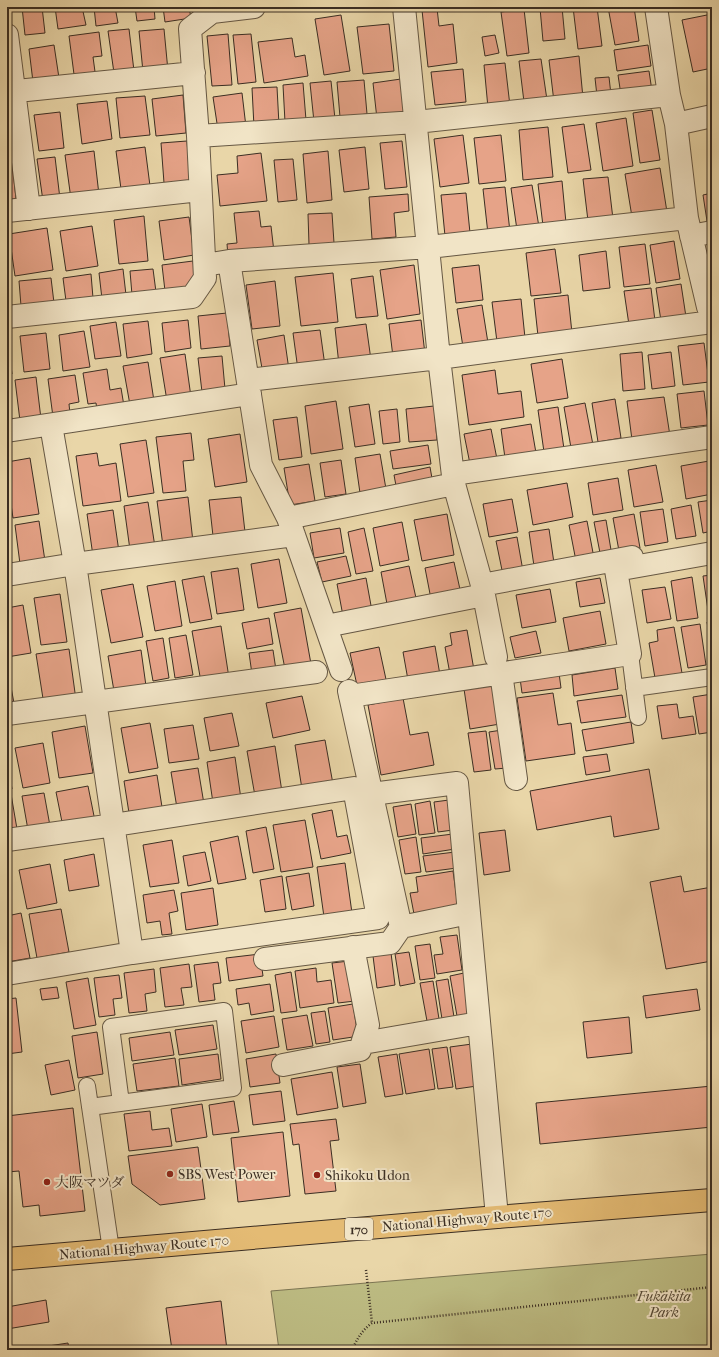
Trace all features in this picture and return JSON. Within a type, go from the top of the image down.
[{"type":"highway","name":"National Highway Route 170","points":[[7,1259],[712,1200]]},
{"type":"street","points":[[7,317],[192,297],[205,278],[205,265],[190,28],[211,9],[254,7]]},
{"type":"street","points":[[404,7],[439,358],[453,479],[483,590],[498,665],[516,779]]},
{"type":"street","points":[[7,431],[52,425],[249,387],[439,358],[711,313],[689,227],[676,124],[669,95],[662,8]]},
{"type":"street","points":[[7,35],[10,91],[29,209]]},
{"type":"street","points":[[10,91],[194,73]]},
{"type":"street","points":[[198,136],[416,122],[669,95]]},
{"type":"street","points":[[676,124],[712,116]]},
{"type":"street","points":[[7,211],[200,190]]},
{"type":"street","points":[[205,265],[229,261],[689,227],[712,232]]},
{"type":"street","points":[[229,261],[261,465],[291,526],[341,670]]},
{"type":"street","points":[[52,425],[75,564],[132,953]]},
{"type":"street","points":[[7,575],[291,526],[453,479],[712,437]]},
{"type":"street","points":[[326,626],[483,590],[712,542]]},
{"type":"street","points":[[401,927],[350,694],[498,665],[630,654],[616,570],[712,553]]},
{"type":"street","points":[[7,714],[316,672]]},
{"type":"street","points":[[372,794],[457,783],[497,1217]]},
{"type":"street","points":[[7,840],[354,788],[378,918],[132,953],[7,974]]},
{"type":"street","points":[[265,959],[390,943],[401,927],[469,913]]},
{"type":"street","points":[[283,1065],[360,1050],[368,1025],[353,947]]},
{"type":"street","points":[[363,1043],[479,1024]]},
{"type":"lane","points":[[630,654],[638,716]]},
{"type":"lane","points":[[634,688],[712,677]]},
{"type":"lane","points":[[90,1107],[121,1103],[233,1088],[224,1011],[111,1027],[121,1103]]},
{"type":"lane","points":[[87,1086],[111,1250]]},
{"type":"path","points":[[366,1270],[372,1323]]},
{"type":"path","points":[[352,1350],[357,1339],[365,1328],[372,1323],[712,1287]]},
{"type":"green space","name":"Fukakita Park","points":[[712,1254],[712,1350],[279,1350],[271,1291]]},
{"type":"building","points":[[22,7],[42,7],[45,33],[25,35]]},
{"type":"building","points":[[55,7],[82,7],[86,25],[58,29]]},
{"type":"building","points":[[94,7],[115,7],[118,23],[96,26]]},
{"type":"building","points":[[135,7],[154,7],[155,19],[137,21]]},
{"type":"building","points":[[163,7],[189,7],[191,18],[165,22]]},
{"type":"building","points":[[562,7],[565,39],[543,41],[540,8]]},
{"type":"building","points":[[573,7],[597,7],[602,46],[578,49]]},
{"type":"building","points":[[608,7],[634,7],[639,41],[615,45]]},
{"type":"building","points":[[437,8],[439,26],[453,24],[457,63],[428,67],[422,10]]},
{"type":"building","points":[[524,9],[529,53],[507,56],[501,12]]},
{"type":"building","points":[[712,14],[712,68],[693,72],[682,20]]},
{"type":"building","points":[[341,15],[350,71],[324,75],[315,19]]},
{"type":"building","points":[[389,24],[394,71],[363,74],[357,27]]},
{"type":"building","points":[[129,29],[134,71],[114,73],[108,31]]},
{"type":"building","points":[[164,29],[168,71],[143,72],[139,31]]},
{"type":"building","points":[[99,32],[102,56],[93,57],[96,79],[75,82],[69,36]]},
{"type":"building","points":[[228,34],[232,85],[212,86],[207,36]]},
{"type":"building","points":[[251,34],[256,82],[238,84],[233,35]]},
{"type":"building","points":[[495,35],[499,53],[485,56],[482,37]]},
{"type":"building","points":[[292,38],[295,57],[305,55],[308,76],[264,83],[258,42]]},
{"type":"building","points":[[54,45],[59,78],[33,82],[29,49]]},
{"type":"building","points":[[648,45],[651,66],[617,71],[614,50]]},
{"type":"building","points":[[579,56],[583,98],[554,102],[549,60]]},
{"type":"building","points":[[541,59],[547,100],[524,102],[519,61]]},
{"type":"building","points":[[505,63],[510,106],[488,108],[484,65]]},
{"type":"building","points":[[463,69],[466,102],[435,105],[431,72]]},
{"type":"building","points":[[649,71],[652,91],[621,95],[618,75]]},
{"type":"building","points":[[609,77],[611,95],[597,96],[595,78]]},
{"type":"building","points":[[401,79],[405,116],[377,119],[373,83]]},
{"type":"building","points":[[364,80],[367,114],[340,117],[337,82]]},
{"type":"building","points":[[331,81],[335,119],[314,122],[310,83]]},
{"type":"building","points":[[303,83],[306,120],[285,122],[283,85]]},
{"type":"building","points":[[277,87],[279,125],[254,127],[252,88]]},
{"type":"building","points":[[242,93],[246,127],[218,130],[213,97]]},
{"type":"building","points":[[183,95],[186,133],[156,136],[152,99]]},
{"type":"building","points":[[145,96],[150,135],[120,138],[116,98]]},
{"type":"building","points":[[107,101],[112,139],[82,144],[77,104]]},
{"type":"building","points":[[652,110],[660,160],[640,163],[633,113]]},
{"type":"building","points":[[60,112],[64,148],[39,151],[34,115]]},
{"type":"building","points":[[626,118],[633,166],[603,171],[596,123]]},
{"type":"building","points":[[584,124],[591,170],[568,173],[562,127]]},
{"type":"building","points":[[7,127],[11,153],[7,153]]},
{"type":"building","points":[[548,127],[553,177],[523,180],[519,130]]},
{"type":"building","points":[[463,135],[469,183],[440,187],[434,139]]},
{"type":"building","points":[[501,135],[506,181],[479,184],[474,138]]},
{"type":"building","points":[[187,141],[190,181],[164,183],[161,143]]},
{"type":"building","points":[[402,141],[407,187],[385,189],[380,143]]},
{"type":"building","points":[[145,147],[150,186],[121,189],[116,151]]},
{"type":"building","points":[[365,147],[369,189],[344,192],[339,150]]},
{"type":"building","points":[[94,151],[99,195],[71,199],[65,155]]},
{"type":"building","points":[[328,151],[332,200],[307,203],[303,154]]},
{"type":"building","points":[[261,153],[267,201],[220,206],[217,175],[238,173],[237,156]]},
{"type":"building","points":[[55,157],[60,199],[43,201],[37,159]]},
{"type":"building","points":[[293,159],[297,200],[278,202],[274,160]]},
{"type":"building","points":[[7,161],[12,161],[16,199],[7,200]]},
{"type":"building","points":[[660,168],[667,212],[632,217],[625,174]]},
{"type":"building","points":[[608,177],[613,219],[588,221],[583,179]]},
{"type":"building","points":[[562,181],[566,223],[543,226],[538,184]]},
{"type":"building","points":[[532,185],[539,227],[517,230],[511,188]]},
{"type":"building","points":[[505,187],[510,232],[488,234],[483,189]]},
{"type":"building","points":[[466,193],[470,233],[445,236],[441,195]]},
{"type":"building","points":[[712,193],[712,221],[707,221],[703,195]]},
{"type":"building","points":[[408,194],[409,211],[394,213],[396,237],[372,239],[369,197]]},
{"type":"building","points":[[259,211],[261,227],[271,226],[274,252],[228,256],[227,244],[237,243],[234,213]]},
{"type":"building","points":[[332,213],[334,243],[309,245],[308,214]]},
{"type":"building","points":[[144,216],[148,261],[119,264],[114,220]]},
{"type":"building","points":[[189,217],[194,255],[164,260],[159,221]]},
{"type":"building","points":[[92,226],[98,266],[66,271],[60,231]]},
{"type":"building","points":[[47,228],[53,270],[15,276],[9,234]]},
{"type":"building","points":[[674,241],[680,279],[656,283],[650,245]]},
{"type":"building","points":[[645,244],[650,284],[624,287],[619,247]]},
{"type":"building","points":[[555,249],[561,293],[531,296],[526,253]]},
{"type":"building","points":[[606,251],[610,288],[583,291],[579,255]]},
{"type":"building","points":[[193,261],[195,276],[188,287],[165,291],[162,265]]},
{"type":"building","points":[[414,265],[420,314],[387,319],[380,270]]},
{"type":"building","points":[[479,265],[483,300],[456,303],[452,268]]},
{"type":"building","points":[[123,269],[126,295],[102,299],[99,273]]},
{"type":"building","points":[[153,269],[156,292],[132,295],[130,271]]},
{"type":"building","points":[[333,273],[338,322],[301,326],[295,277]]},
{"type":"building","points":[[91,274],[93,298],[66,301],[63,278]]},
{"type":"building","points":[[373,276],[378,316],[356,318],[351,279]]},
{"type":"building","points":[[51,278],[54,303],[21,306],[19,281]]},
{"type":"building","points":[[275,281],[280,326],[252,329],[246,285]]},
{"type":"building","points":[[681,284],[686,317],[661,321],[656,288]]},
{"type":"building","points":[[7,286],[10,310],[7,310]]},
{"type":"building","points":[[651,288],[655,321],[629,325],[624,291]]},
{"type":"building","points":[[568,295],[572,333],[538,336],[534,299]]},
{"type":"building","points":[[521,299],[525,338],[497,342],[492,302]]},
{"type":"building","points":[[482,305],[488,343],[463,347],[457,309]]},
{"type":"building","points":[[227,313],[230,346],[201,349],[198,316]]},
{"type":"building","points":[[188,320],[191,348],[165,352],[162,323]]},
{"type":"building","points":[[421,320],[425,354],[393,357],[389,324]]},
{"type":"building","points":[[148,321],[152,354],[127,358],[123,324]]},
{"type":"building","points":[[116,322],[121,356],[95,359],[90,326]]},
{"type":"building","points":[[366,324],[371,360],[339,365],[335,328]]},
{"type":"building","points":[[320,330],[325,366],[298,370],[293,333]]},
{"type":"building","points":[[84,331],[90,367],[63,371],[59,335]]},
{"type":"building","points":[[46,333],[50,369],[24,372],[20,336]]},
{"type":"building","points":[[7,334],[12,374],[7,375]]},
{"type":"building","points":[[284,335],[289,370],[263,374],[257,340]]},
{"type":"building","points":[[704,343],[709,382],[683,385],[678,346]]},
{"type":"building","points":[[642,352],[645,389],[623,391],[620,354]]},
{"type":"building","points":[[671,352],[675,386],[652,389],[648,355]]},
{"type":"building","points":[[185,354],[191,397],[167,401],[160,358]]},
{"type":"building","points":[[222,356],[225,389],[202,392],[198,358]]},
{"type":"building","points":[[562,359],[568,398],[537,403],[531,364]]},
{"type":"building","points":[[148,362],[154,401],[130,405],[123,366]]},
{"type":"building","points":[[107,369],[110,390],[121,388],[124,406],[97,410],[96,403],[88,404],[83,373]]},
{"type":"building","points":[[495,370],[498,394],[521,391],[524,417],[469,425],[462,375]]},
{"type":"building","points":[[75,375],[79,402],[69,404],[70,414],[53,417],[48,379]]},
{"type":"building","points":[[36,377],[41,419],[20,421],[15,380]]},
{"type":"building","points":[[7,390],[12,420],[7,421]]},
{"type":"building","points":[[704,391],[708,425],[681,428],[677,394]]},
{"type":"building","points":[[664,397],[670,436],[632,440],[627,401]]},
{"type":"building","points":[[615,399],[621,438],[598,442],[592,403]]},
{"type":"building","points":[[336,401],[343,449],[311,454],[305,406]]},
{"type":"building","points":[[585,403],[593,445],[571,448],[564,407]]},
{"type":"building","points":[[369,404],[375,444],[355,447],[349,407]]},
{"type":"building","points":[[434,406],[437,440],[409,442],[406,409]]},
{"type":"building","points":[[558,407],[564,449],[544,452],[538,410]]},
{"type":"building","points":[[397,409],[400,442],[383,444],[379,411]]},
{"type":"building","points":[[297,417],[302,457],[279,460],[273,420]]},
{"type":"building","points":[[531,424],[536,453],[505,458],[501,429]]},
{"type":"building","points":[[491,429],[497,459],[470,464],[464,434]]},
{"type":"building","points":[[191,433],[194,460],[183,461],[186,491],[163,493],[156,437]]},
{"type":"building","points":[[240,434],[247,482],[215,487],[208,439]]},
{"type":"building","points":[[146,440],[154,493],[128,497],[120,444]]},
{"type":"building","points":[[428,445],[431,464],[393,469],[390,451]]},
{"type":"building","points":[[97,453],[99,466],[116,463],[121,501],[83,506],[76,456]]},
{"type":"building","points":[[380,454],[386,489],[360,493],[355,458]]},
{"type":"building","points":[[30,458],[39,514],[13,518],[7,477],[7,462]]},
{"type":"building","points":[[341,460],[346,494],[325,497],[320,463]]},
{"type":"building","points":[[709,461],[712,476],[712,494],[686,499],[681,466]]},
{"type":"building","points":[[309,464],[315,501],[290,505],[284,468]]},
{"type":"building","points":[[656,465],[663,502],[634,507],[628,470]]},
{"type":"building","points":[[430,467],[433,484],[397,491],[394,475]]},
{"type":"building","points":[[618,478],[623,510],[593,515],[588,483]]},
{"type":"building","points":[[567,483],[573,517],[533,525],[527,490]]},
{"type":"building","points":[[188,497],[193,542],[163,546],[157,501]]},
{"type":"building","points":[[241,497],[245,532],[213,536],[209,500]]},
{"type":"building","points":[[512,499],[518,532],[489,537],[483,504]]},
{"type":"building","points":[[712,500],[712,531],[703,533],[698,502]]},
{"type":"building","points":[[148,502],[155,547],[130,550],[124,506]]},
{"type":"building","points":[[691,505],[696,536],[676,539],[671,509]]},
{"type":"building","points":[[663,509],[668,542],[645,546],[640,512]]},
{"type":"building","points":[[113,510],[119,552],[93,556],[87,514]]},
{"type":"building","points":[[447,514],[454,555],[422,561],[414,520]]},
{"type":"building","points":[[634,514],[640,548],[619,551],[613,518]]},
{"type":"building","points":[[606,520],[612,556],[601,558],[594,522]]},
{"type":"building","points":[[39,521],[45,561],[20,564],[15,525]]},
{"type":"building","points":[[587,521],[594,558],[576,561],[569,525]]},
{"type":"building","points":[[402,522],[409,560],[380,566],[373,528]]},
{"type":"building","points":[[340,528],[344,553],[314,558],[310,533]]},
{"type":"building","points":[[364,528],[373,571],[356,574],[348,532]]},
{"type":"building","points":[[549,529],[554,563],[534,566],[529,532]]},
{"type":"building","points":[[517,537],[523,571],[503,575],[496,541]]},
{"type":"building","points":[[346,556],[351,576],[322,582],[317,562]]},
{"type":"building","points":[[279,559],[287,603],[258,608],[251,564]]},
{"type":"building","points":[[454,562],[461,594],[431,599],[425,568]]},
{"type":"building","points":[[409,566],[416,598],[387,604],[381,572]]},
{"type":"building","points":[[238,568],[244,610],[217,614],[211,572]]},
{"type":"building","points":[[712,575],[712,617],[709,617],[703,576]]},
{"type":"building","points":[[204,576],[212,619],[190,623],[182,580]]},
{"type":"building","points":[[692,577],[698,618],[677,621],[671,581]]},
{"type":"building","points":[[366,578],[372,611],[343,616],[337,584]]},
{"type":"building","points":[[600,578],[605,603],[580,607],[576,582]]},
{"type":"building","points":[[175,581],[182,626],[155,631],[147,586]]},
{"type":"building","points":[[133,584],[143,637],[111,643],[101,590]]},
{"type":"building","points":[[665,587],[671,619],[647,623],[642,590]]},
{"type":"building","points":[[550,589],[556,622],[522,628],[516,595]]},
{"type":"building","points":[[60,594],[67,642],[41,645],[34,598]]},
{"type":"building","points":[[23,605],[31,653],[7,657],[7,608]]},
{"type":"building","points":[[301,608],[311,664],[285,669],[274,613]]},
{"type":"building","points":[[600,611],[606,644],[569,651],[563,618]]},
{"type":"building","points":[[269,618],[273,644],[247,649],[242,623]]},
{"type":"building","points":[[712,621],[712,651],[707,622]]},
{"type":"building","points":[[700,624],[706,665],[688,668],[681,627]]},
{"type":"building","points":[[221,626],[229,678],[201,682],[192,631]]},
{"type":"building","points":[[674,627],[682,673],[655,678],[649,643],[658,641],[657,630]]},
{"type":"building","points":[[467,630],[474,670],[450,674],[445,647],[452,645],[450,633]]},
{"type":"building","points":[[536,631],[541,653],[515,658],[510,637]]},
{"type":"building","points":[[186,635],[193,675],[175,678],[169,638]]},
{"type":"building","points":[[163,638],[169,678],[153,681],[146,641]]},
{"type":"building","points":[[435,646],[440,675],[408,680],[403,652]]},
{"type":"building","points":[[379,647],[387,684],[358,690],[350,653]]},
{"type":"building","points":[[69,649],[76,700],[44,705],[36,654]]},
{"type":"building","points":[[141,650],[146,686],[114,691],[108,656]]},
{"type":"building","points":[[273,650],[276,670],[252,674],[249,653]]},
{"type":"building","points":[[7,666],[14,703],[7,704]]},
{"type":"building","points":[[615,668],[618,689],[574,696],[572,675]]},
{"type":"building","points":[[559,673],[561,688],[522,693],[520,678]]},
{"type":"building","points":[[493,684],[500,724],[470,729],[464,689]]},
{"type":"building","points":[[553,693],[558,725],[571,723],[575,754],[526,761],[517,698]]},
{"type":"building","points":[[712,694],[712,732],[699,734],[693,697]]},
{"type":"building","points":[[622,695],[626,717],[581,723],[577,701]]},
{"type":"building","points":[[302,696],[310,730],[273,738],[266,703]]},
{"type":"building","points":[[403,698],[410,735],[428,732],[434,765],[381,775],[368,705]]},
{"type":"building","points":[[677,704],[679,718],[693,716],[696,734],[662,739],[657,706]]},
{"type":"building","points":[[232,713],[239,746],[210,751],[204,718]]},
{"type":"building","points":[[631,722],[634,743],[586,751],[582,730]]},
{"type":"building","points":[[150,723],[158,768],[129,773],[121,728]]},
{"type":"building","points":[[193,725],[199,759],[169,763],[164,729]]},
{"type":"building","points":[[85,726],[93,773],[59,778],[52,732]]},
{"type":"building","points":[[502,730],[507,768],[495,769],[489,732]]},
{"type":"building","points":[[486,731],[491,770],[474,772],[468,733]]},
{"type":"building","points":[[325,740],[333,784],[302,789],[295,745]]},
{"type":"building","points":[[43,743],[50,783],[23,788],[15,748]]},
{"type":"building","points":[[275,746],[282,792],[255,796],[247,751]]},
{"type":"building","points":[[607,754],[610,771],[586,775],[583,757]]},
{"type":"building","points":[[235,757],[241,799],[213,803],[207,762]]},
{"type":"building","points":[[7,758],[12,789],[7,790]]},
{"type":"building","points":[[198,768],[204,804],[177,808],[171,772]]},
{"type":"building","points":[[649,769],[659,829],[614,837],[611,816],[537,830],[530,791]]},
{"type":"building","points":[[157,775],[162,807],[129,813],[124,781]]},
{"type":"building","points":[[88,786],[95,821],[63,827],[56,792]]},
{"type":"building","points":[[44,793],[50,826],[28,830],[22,796]]},
{"type":"building","points":[[7,794],[11,794],[17,829],[7,831]]},
{"type":"building","points":[[449,800],[453,830],[438,832],[434,802]]},
{"type":"building","points":[[430,801],[435,833],[419,835],[415,804]]},
{"type":"building","points":[[411,804],[416,834],[398,837],[393,807]]},
{"type":"building","points":[[332,810],[337,837],[347,835],[351,853],[321,859],[312,814]]},
{"type":"building","points":[[305,820],[313,867],[281,872],[273,825]]},
{"type":"building","points":[[266,827],[274,869],[253,873],[246,831]]},
{"type":"building","points":[[505,830],[510,871],[484,875],[479,833]]},
{"type":"building","points":[[453,834],[455,849],[423,854],[421,838]]},
{"type":"building","points":[[238,836],[246,879],[218,884],[210,842]]},
{"type":"building","points":[[416,837],[421,872],[405,874],[399,840]]},
{"type":"building","points":[[172,840],[179,883],[150,887],[143,845]]},
{"type":"building","points":[[205,852],[211,881],[188,886],[183,856]]},
{"type":"building","points":[[455,852],[457,868],[426,872],[423,856]]},
{"type":"building","points":[[94,854],[99,886],[69,891],[64,860]]},
{"type":"building","points":[[345,863],[352,913],[324,917],[317,867]]},
{"type":"building","points":[[50,864],[57,903],[27,909],[19,870]]},
{"type":"building","points":[[453,871],[458,907],[414,914],[410,893],[418,892],[416,877]]},
{"type":"building","points":[[309,873],[314,906],[292,910],[286,877]]},
{"type":"building","points":[[282,876],[286,909],[265,912],[260,880]]},
{"type":"building","points":[[681,876],[684,892],[712,887],[712,961],[666,969],[650,882]]},
{"type":"building","points":[[213,888],[218,925],[186,930],[181,893]]},
{"type":"building","points":[[174,890],[178,911],[169,913],[172,934],[162,935],[160,921],[147,923],[143,895]]},
{"type":"building","points":[[61,909],[69,952],[37,958],[29,914]]},
{"type":"building","points":[[21,913],[30,958],[7,962],[7,916]]},
{"type":"building","points":[[457,935],[462,970],[437,974],[434,955],[443,954],[440,937]]},
{"type":"building","points":[[430,944],[435,978],[420,980],[415,946]]},
{"type":"building","points":[[409,952],[415,983],[400,986],[395,954]]},
{"type":"building","points":[[391,953],[395,985],[377,988],[373,956]]},
{"type":"building","points":[[260,954],[263,976],[229,981],[226,958]]},
{"type":"building","points":[[349,961],[355,1001],[338,1003],[332,963]]},
{"type":"building","points":[[218,962],[221,983],[213,984],[215,1000],[199,1002],[194,965]]},
{"type":"building","points":[[189,964],[192,987],[181,988],[184,1005],[165,1007],[160,968]]},
{"type":"building","points":[[316,968],[317,982],[331,980],[334,1003],[300,1008],[295,971]]},
{"type":"building","points":[[154,969],[156,992],[145,994],[147,1011],[129,1013],[124,973]]},
{"type":"building","points":[[291,972],[297,1011],[281,1013],[275,975]]},
{"type":"building","points":[[464,973],[470,1014],[457,1016],[450,976]]},
{"type":"building","points":[[119,975],[122,998],[113,999],[115,1015],[99,1017],[94,978]]},
{"type":"building","points":[[88,978],[96,1025],[74,1029],[66,982]]},
{"type":"building","points":[[448,979],[454,1017],[442,1019],[436,981]]},
{"type":"building","points":[[433,981],[439,1019],[427,1021],[420,983]]},
{"type":"building","points":[[270,984],[274,1011],[251,1015],[249,1003],[238,1005],[236,989]]},
{"type":"building","points":[[57,987],[59,998],[42,1000],[40,989]]},
{"type":"building","points":[[697,989],[700,1010],[646,1018],[643,996]]},
{"type":"building","points":[[16,998],[22,1052],[7,1054],[7,999]]},
{"type":"building","points":[[353,1004],[357,1030],[353,1037],[333,1040],[328,1008]]},
{"type":"building","points":[[325,1011],[330,1042],[316,1044],[311,1013]]},
{"type":"building","points":[[307,1015],[313,1046],[287,1050],[282,1019]]},
{"type":"building","points":[[274,1016],[279,1047],[246,1053],[241,1021]]},
{"type":"building","points":[[629,1017],[632,1053],[587,1058],[583,1022]]},
{"type":"building","points":[[213,1025],[217,1049],[179,1055],[175,1030]]},
{"type":"building","points":[[97,1032],[103,1074],[78,1078],[72,1036]]},
{"type":"building","points":[[170,1032],[174,1055],[132,1061],[129,1038]]},
{"type":"building","points":[[472,1044],[477,1086],[456,1089],[450,1047]]},
{"type":"building","points":[[447,1047],[453,1087],[438,1089],[432,1049]]},
{"type":"building","points":[[429,1049],[435,1089],[406,1094],[399,1054]]},
{"type":"building","points":[[218,1054],[221,1079],[182,1085],[179,1059]]},
{"type":"building","points":[[276,1054],[280,1083],[250,1087],[246,1059]]},
{"type":"building","points":[[397,1054],[403,1094],[385,1097],[378,1057]]},
{"type":"building","points":[[175,1058],[179,1086],[137,1091],[133,1064]]},
{"type":"building","points":[[69,1060],[75,1090],[51,1095],[45,1065]]},
{"type":"building","points":[[360,1064],[366,1103],[343,1107],[337,1067]]},
{"type":"building","points":[[332,1072],[338,1108],[297,1115],[291,1079]]},
{"type":"building","points":[[712,1086],[712,1127],[540,1144],[536,1103]]},
{"type":"building","points":[[281,1091],[285,1121],[253,1125],[249,1095]]},
{"type":"building","points":[[234,1101],[239,1132],[213,1135],[209,1105]]},
{"type":"building","points":[[202,1104],[207,1137],[176,1142],[171,1109]]},
{"type":"building","points":[[73,1108],[85,1211],[40,1216],[39,1205],[23,1207],[19,1171],[7,1172],[7,1116]]},
{"type":"building","points":[[150,1111],[152,1130],[169,1128],[172,1146],[129,1151],[124,1114]]},
{"type":"building","points":[[336,1119],[339,1140],[330,1141],[336,1191],[305,1194],[299,1144],[293,1145],[290,1124]]},
{"type":"building","points":[[283,1132],[290,1196],[238,1202],[231,1138]]},
{"type":"building","points":[[198,1147],[205,1199],[160,1205],[132,1184],[128,1156]]},
{"type":"building","points":[[46,1300],[49,1322],[7,1329],[7,1307]]},
{"type":"building","points":[[221,1301],[227,1350],[172,1350],[166,1308]]},
{"type":"building","points":[[68,1343],[69,1350],[22,1350]]},
{"type":"place","name":"SBS West Power","points":[[170,1174]]},
{"type":"place","name":"Shikoku Udon","points":[[317,1175]]},
{"type":"place","name":"大阪マツダ","points":[[47,1182]]}]
